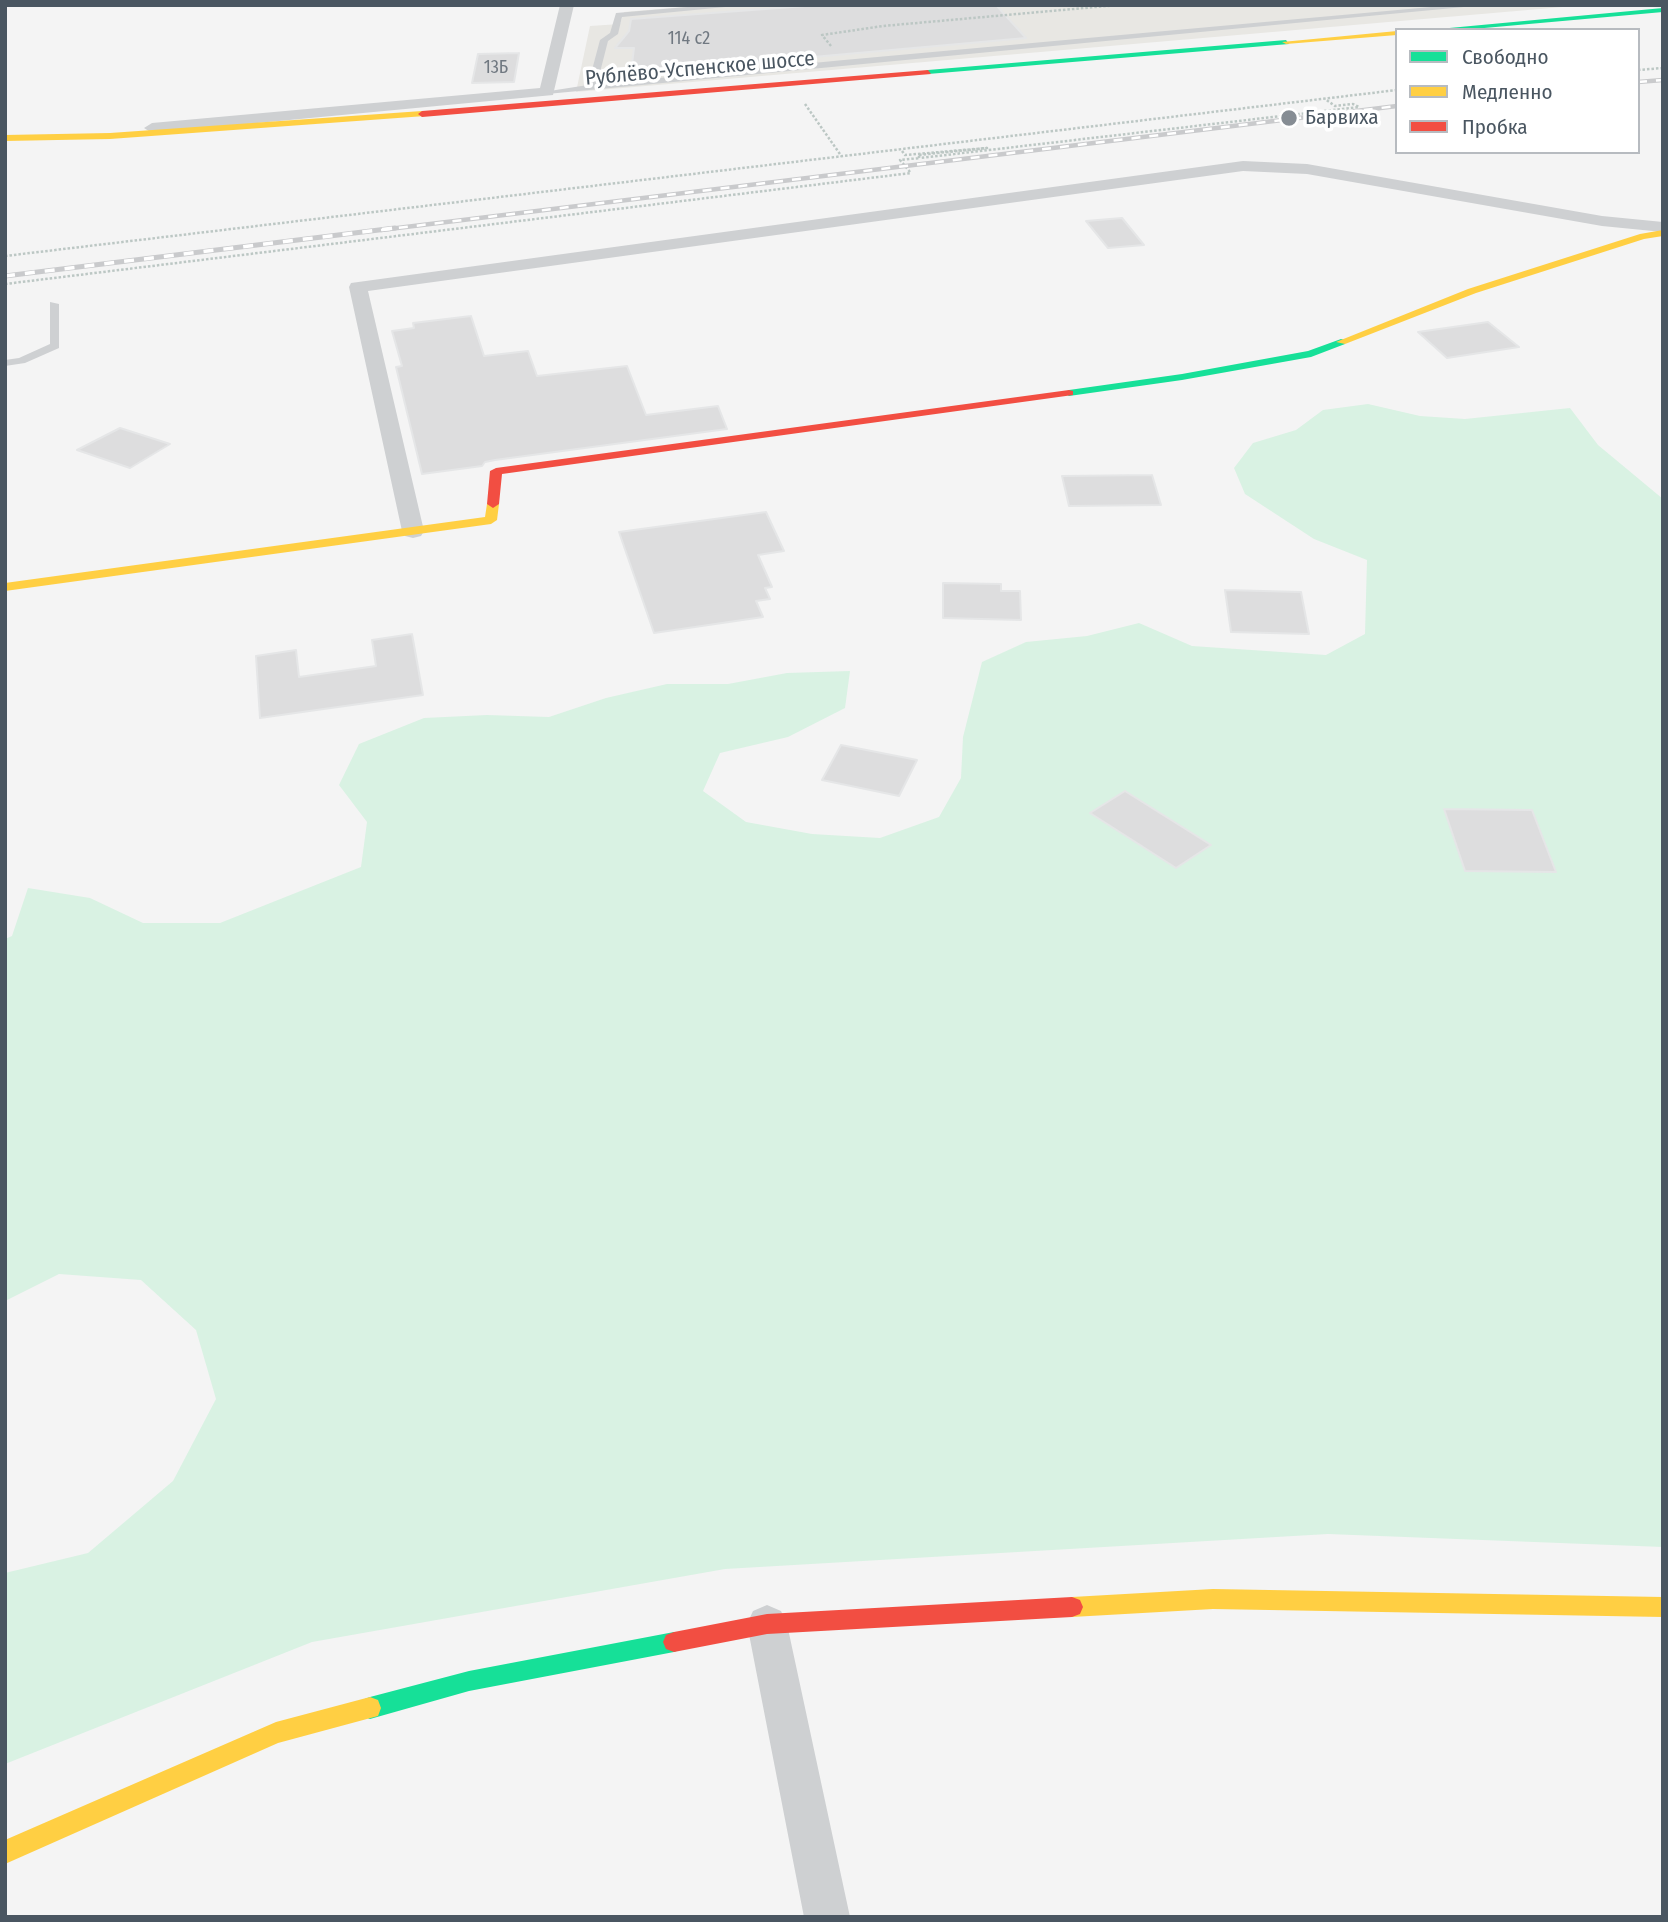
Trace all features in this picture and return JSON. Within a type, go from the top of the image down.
[{"type":"street","points":[[48,137],[547,92],[567,5]]},
{"type":"street","points":[[1455,28],[1663,10]]},
{"type":"street","name":"Рублёво-Успенское шоссе","points":[[5,138],[260,127],[1395,33]]},
{"type":"street","points":[[413,531],[358,287],[1243,166],[1307,169],[1602,221],[1663,227]]},
{"type":"street","points":[[5,587],[491,520],[496,471],[1182,377],[1311,354],[1472,291],[1643,236],[1663,233]]},
{"type":"street","points":[[5,1852],[276,1733],[469,1681],[767,1624],[1213,1599],[1663,1607]]},
{"type":"street","points":[[767,1624],[827,1917]]},
{"type":"lane","points":[[592,88],[604,40],[614,34],[619,15],[742,5]]},
{"type":"lane","points":[[547,92],[844,62],[1481,5]]},
{"type":"lane","points":[[5,363],[21,360],[55,346],[54,304]]},
{"type":"path","points":[[844,62],[822,35],[883,26],[1118,5]]},
{"type":"path","points":[[1640,70],[1663,68]]},
{"type":"path","points":[[5,256],[1395,90]]},
{"type":"path","points":[[5,284],[911,173],[900,160],[1359,107],[1353,104],[1335,106],[1325,99]]},
{"type":"path","points":[[804,103],[842,157]]},
{"type":"path","points":[[902,150],[905,155],[987,148],[918,155],[920,158]]},
{"type":"shaded area","points":[[708,5],[1586,5],[576,92],[590,26],[620,24],[624,12]]},
{"type":"green space","points":[[1368,404],[1420,416],[1465,419],[1570,408],[1598,445],[1663,499],[1663,1547],[1328,1534],[725,1569],[312,1642],[5,1764],[5,1573],[88,1553],[173,1481],[216,1399],[196,1330],[141,1280],[59,1274],[5,1301],[5,939],[12,936],[28,888],[90,898],[143,923],[220,923],[361,867],[367,822],[339,785],[359,744],[424,718],[487,715],[549,717],[606,698],[667,684],[728,684],[787,673],[850,671],[845,708],[788,737],[720,753],[703,791],[746,822],[812,834],[880,838],[939,817],[961,778],[963,737],[982,662],[1026,642],[1087,636],[1139,623],[1192,646],[1326,655],[1365,634],[1367,560],[1314,539],[1245,494],[1234,468],[1253,443],[1296,430],[1323,410]]},
{"type":"building","points":[[819,5],[996,5],[1026,38],[631,72],[634,48],[615,48],[629,31],[631,19]]},
{"type":"building","points":[[519,53],[514,82],[472,83],[478,54]]},
{"type":"building","points":[[1122,218],[1144,245],[1108,248],[1086,221]]},
{"type":"building","points":[[471,316],[484,356],[528,351],[537,376],[627,366],[646,415],[718,406],[727,429],[495,460],[485,462],[482,466],[422,474],[396,367],[402,366],[392,331],[414,328],[413,323]]},
{"type":"building","points":[[1488,322],[1519,347],[1447,358],[1418,332]]},
{"type":"building","points":[[120,428],[170,444],[130,468],[77,450]]},
{"type":"building","points":[[1152,475],[1161,505],[1069,506],[1062,476]]},
{"type":"building","points":[[766,512],[784,551],[758,555],[772,587],[765,588],[770,599],[756,601],[763,617],[654,633],[619,532]]},
{"type":"building","points":[[943,583],[1001,584],[1001,591],[1020,591],[1021,620],[943,618]]},
{"type":"building","points":[[1225,590],[1301,592],[1309,634],[1231,632]]},
{"type":"building","points":[[412,634],[423,695],[260,718],[256,656],[296,650],[299,677],[376,666],[372,640]]},
{"type":"building","points":[[841,745],[917,760],[899,796],[822,780]]},
{"type":"building","points":[[1125,791],[1211,845],[1176,868],[1090,813]]},
{"type":"building","points":[[1444,809],[1532,810],[1556,872],[1465,871]]},
{"type":"railway","points":[[1640,82],[1663,80]]},
{"type":"railway","points":[[381,230],[1395,106]]},
{"type":"railway","points":[[5,276],[395,228]]},
{"type":"traffic: fast","points":[[1455,28],[1663,10]]},
{"type":"traffic: fast","points":[[928,72],[1286,42]]},
{"type":"traffic: fast","points":[[1069,393],[1182,377],[1311,354],[1341,342]]},
{"type":"traffic: fast","points":[[370,1708],[469,1681],[674,1642]]},
{"type":"traffic: slow","points":[[1286,42],[1395,33]]},
{"type":"traffic: slow","points":[[5,138],[110,136],[422,114]]},
{"type":"traffic: slow","points":[[1341,342],[1472,291],[1643,236],[1663,233]]},
{"type":"traffic: slow","points":[[5,587],[491,520],[493,504]]},
{"type":"traffic: slow","points":[[1072,1607],[1213,1599],[1663,1607]]},
{"type":"traffic: slow","points":[[5,1852],[276,1733],[370,1708]]},
{"type":"traffic: jam","points":[[422,114],[928,72]]},
{"type":"traffic: jam","points":[[493,504],[496,471],[1069,393]]},
{"type":"traffic: jam","points":[[674,1642],[767,1624],[1072,1607]]},
{"type":"place","name":"Барвиха","points":[[1289,118]]}]
